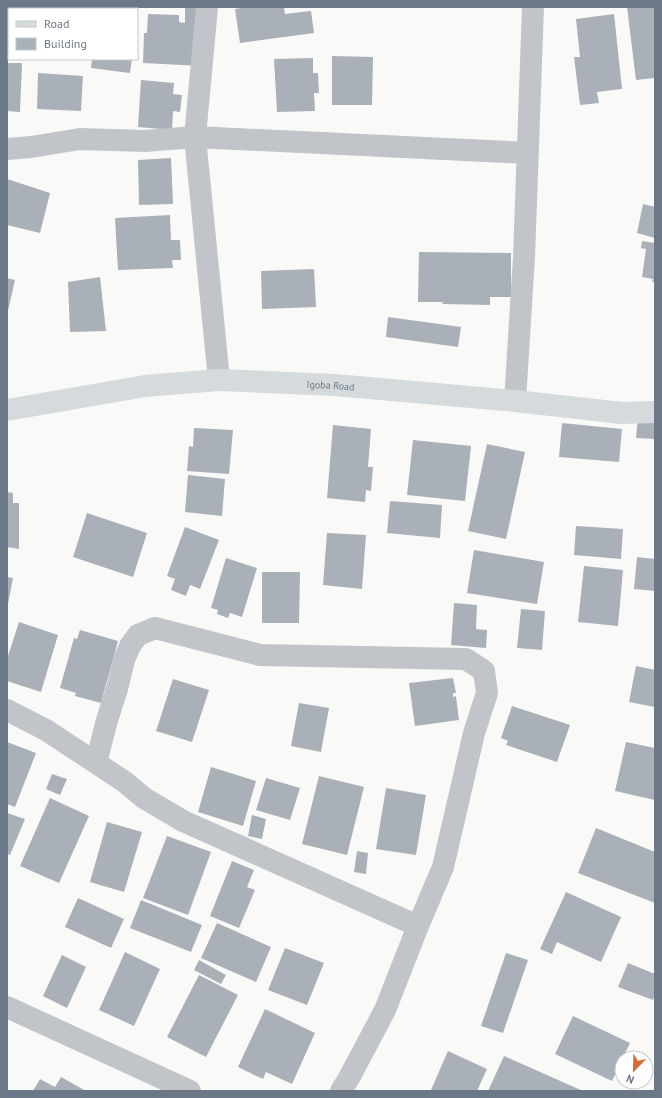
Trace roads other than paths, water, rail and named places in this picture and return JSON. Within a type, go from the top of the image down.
[{"type":"street","points":[[207,7],[194,137],[219,380]]},
{"type":"street","points":[[515,401],[524,256],[533,7]]},
{"type":"street","points":[[7,149],[31,147],[80,139],[145,141],[194,137],[528,153]]},
{"type":"street","name":"Igoba Road","points":[[7,410],[145,386],[219,380],[335,385],[515,401],[622,413],[655,412]]},
{"type":"street","points":[[96,763],[124,660],[130,646],[138,635],[154,628],[260,655],[466,659],[484,671],[488,693],[474,732],[443,868],[418,926],[385,1010],[341,1091]]},
{"type":"street","points":[[7,710],[46,730],[125,782],[144,798],[182,821],[418,926]]},
{"type":"street","points":[[7,1006],[190,1091]]}]
